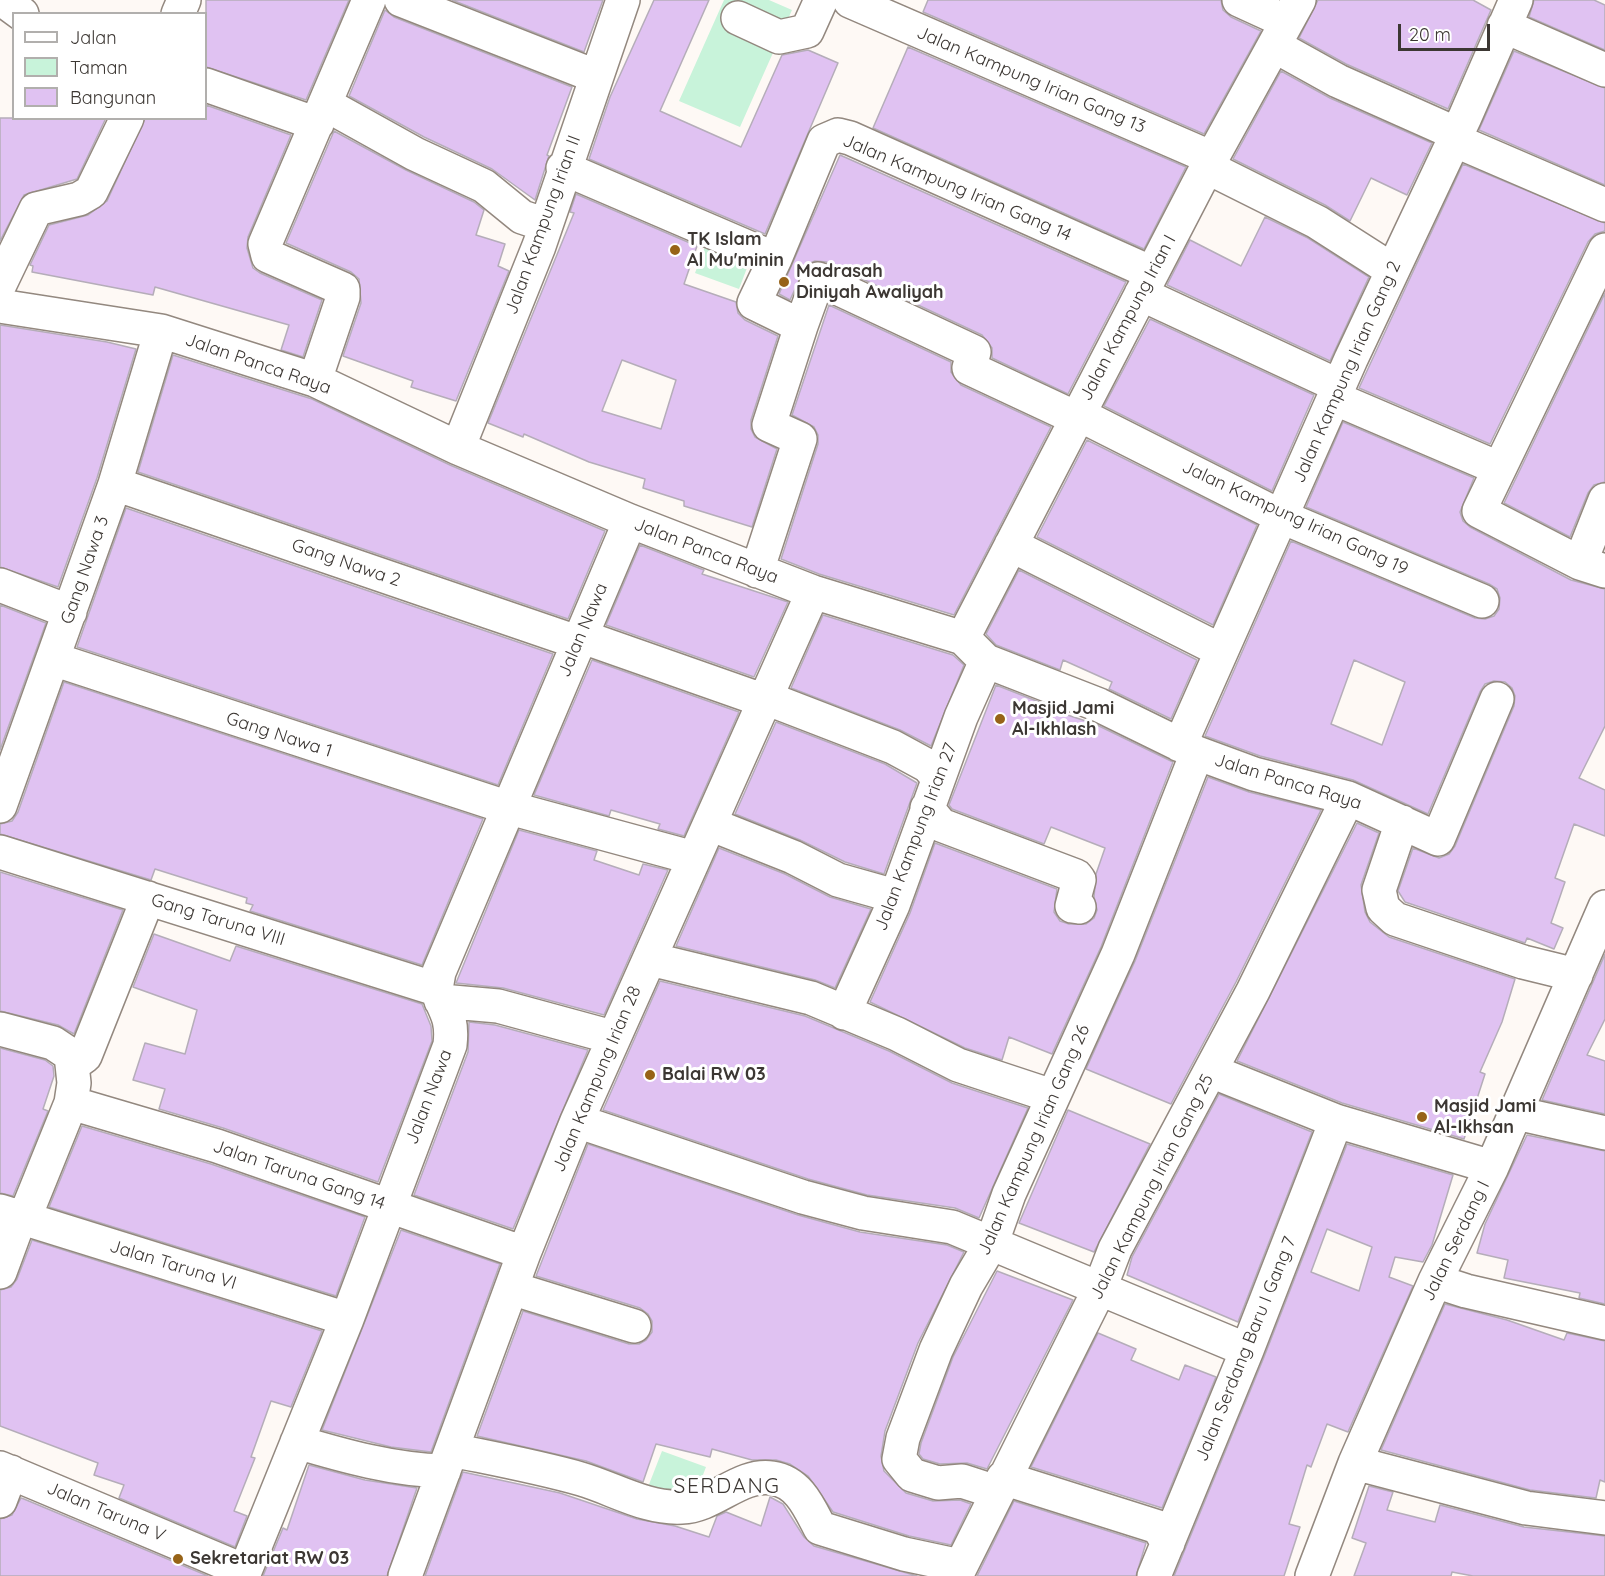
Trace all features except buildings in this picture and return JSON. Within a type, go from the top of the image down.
[{"type":"street","points":[[3,0],[19,12]]},
{"type":"street","points":[[315,380],[343,297],[343,289],[268,256],[265,244],[369,0]]},
{"type":"street","points":[[400,0],[595,76]]},
{"type":"street","name":"Jalan Kampung Irian II","points":[[458,448],[546,225],[595,76],[623,0]]},
{"type":"street","points":[[738,18],[779,37],[807,30],[840,0]]},
{"type":"street","name":"Jalan Kampung Irian Gang 13","points":[[840,0],[1214,168],[1317,222],[1392,270]]},
{"type":"street","points":[[1239,0],[1286,34],[1338,81],[1605,205]]},
{"type":"street","points":[[1510,13],[1605,70]]},
{"type":"street","name":"Jalan Kampung Irian Gang 2","points":[[1188,749],[1220,650],[1392,270],[1456,137],[1510,13]]},
{"type":"street","name":"Jalan Kampung Irian I","points":[[963,638],[1016,548],[1148,291],[1286,34]]},
{"type":"street","points":[[207,85],[321,114],[392,142],[484,186],[522,217],[546,225]]},
{"type":"street","points":[[0,284],[36,209],[79,199],[92,192],[126,120]]},
{"type":"street","name":"Jalan Kampung Irian Gang 14","points":[[801,326],[754,303],[775,259],[824,141],[837,135],[868,146],[1148,291],[1336,392],[1498,468]]},
{"type":"street","points":[[564,168],[775,259]]},
{"type":"street","points":[[1605,250],[1594,298],[1498,468],[1479,511],[1592,567],[1605,500]]},
{"type":"street","name":"Jalan Kampung Irian Gang 19","points":[[801,326],[818,279],[974,352],[969,368],[1082,417],[1282,517],[1482,601]]},
{"type":"street","name":"Jalan Panca Raya","points":[[0,306],[161,331],[315,380],[458,448],[630,521],[813,592],[963,638],[986,661],[1099,705],[1188,749],[1254,774],[1348,798],[1438,838],[1497,699]]},
{"type":"street","points":[[757,571],[800,440],[769,425],[801,326]]},
{"type":"street","name":"Gang Nawa 3","points":[[0,806],[115,484],[161,331]]},
{"type":"street","name":"Gang Nawa 2","points":[[115,484],[766,699],[893,747],[928,766],[938,778]]},
{"type":"street","name":"Jalan Nawa","points":[[244,1571],[347,1319],[387,1205],[450,1045],[452,1027],[448,1012],[438,995],[439,972],[630,521]]},
{"type":"street","points":[[1016,548],[1220,650]]},
{"type":"street","points":[[0,585],[70,612]]},
{"type":"street","name":"Jalan Kampung Irian 28","points":[[405,1576],[524,1253],[577,1121],[612,1037],[650,958],[813,592]]},
{"type":"street","name":"Gang Nawa 1","points":[[53,659],[507,807],[694,858]]},
{"type":"street","name":"Jalan Kampung Irian 27","points":[[844,1012],[893,905],[961,717],[986,661]]},
{"type":"street","name":"Jalan Kampung Irian Gang 26","points":[[1000,1485],[962,1481],[938,1483],[912,1475],[899,1460],[903,1438],[936,1350],[966,1286],[992,1242],[1009,1194],[1118,954],[1188,749]]},
{"type":"street","name":"Jalan Kampung Irian Gang 25","points":[[958,1571],[1100,1288],[1115,1249],[1211,1071],[1348,798]]},
{"type":"street","points":[[927,808],[941,825],[1076,876],[1079,880],[1072,906],[1079,907]]},
{"type":"street","points":[[1402,822],[1379,890],[1383,908],[1395,919],[1523,962],[1590,957]]},
{"type":"street","points":[[710,824],[783,853],[838,880],[884,893],[893,905]]},
{"type":"street","name":"Gang Taruna VIII","points":[[0,852],[148,898],[438,995],[498,1005],[612,1037]]},
{"type":"street","points":[[74,1064],[85,1056],[148,898]]},
{"type":"street","name":"Jalan Serdang I","points":[[1312,1576],[1355,1463],[1435,1281],[1492,1167],[1590,957],[1605,907]]},
{"type":"street","points":[[650,958],[811,998],[897,1034],[958,1065],[1052,1096]]},
{"type":"street","points":[[0,1029],[54,1043],[71,1054],[74,1064],[71,1103],[12,1215],[17,1226],[0,1272]]},
{"type":"street","points":[[1211,1071],[1336,1121],[1492,1167]]},
{"type":"street","name":"Jalan Taruna Gang 14","points":[[71,1103],[217,1146],[524,1253]]},
{"type":"street","points":[[1516,1113],[1605,1133]]},
{"type":"street","points":[[577,1121],[803,1197],[863,1213],[952,1227],[1247,1350]]},
{"type":"street","name":"Jalan Serdang Baru I Gang 7","points":[[1154,1576],[1247,1350],[1336,1121]]},
{"type":"street","name":"Jalan Taruna VI","points":[[12,1215],[347,1319]]},
{"type":"street","points":[[1435,1281],[1466,1291],[1605,1323]]},
{"type":"street","points":[[511,1288],[634,1326]]},
{"type":"street","points":[[297,1442],[345,1456],[419,1470],[448,1460],[582,1480],[651,1504],[683,1508],[706,1502],[757,1477],[774,1478],[798,1490],[820,1528],[958,1571]]},
{"type":"street","points":[[1355,1463],[1526,1508],[1605,1518]]},
{"type":"street","name":"Jalan Taruna V","points":[[4,1480],[244,1571]]},
{"type":"street","points":[[1000,1485],[1158,1527],[1168,1543]]},
{"type":"green space","points":[[724,0],[769,0],[792,10],[740,127],[679,101]]},
{"type":"green space","points":[[706,244],[750,260],[739,289],[695,273]]},
{"type":"green space","points":[[662,1451],[706,1467],[692,1504],[648,1487]]},
{"type":"place","name":"TK Islam Al Mu'minin","points":[[675,250]]},
{"type":"place","name":"Madrasah Diniyah Awaliyah","points":[[784,282]]},
{"type":"place","name":"Masjid Jami Al-Ikhlash","points":[[1000,719]]},
{"type":"place","name":"Balai RW 03","points":[[650,1075]]},
{"type":"place","name":"Masjid Jami Al-Ikhsan","points":[[1422,1117]]},
{"type":"place","name":"Sekretariat RW 03","points":[[178,1559]]},
{"type":"district","name":"SERDANG","points":[[727,1487]]}]
